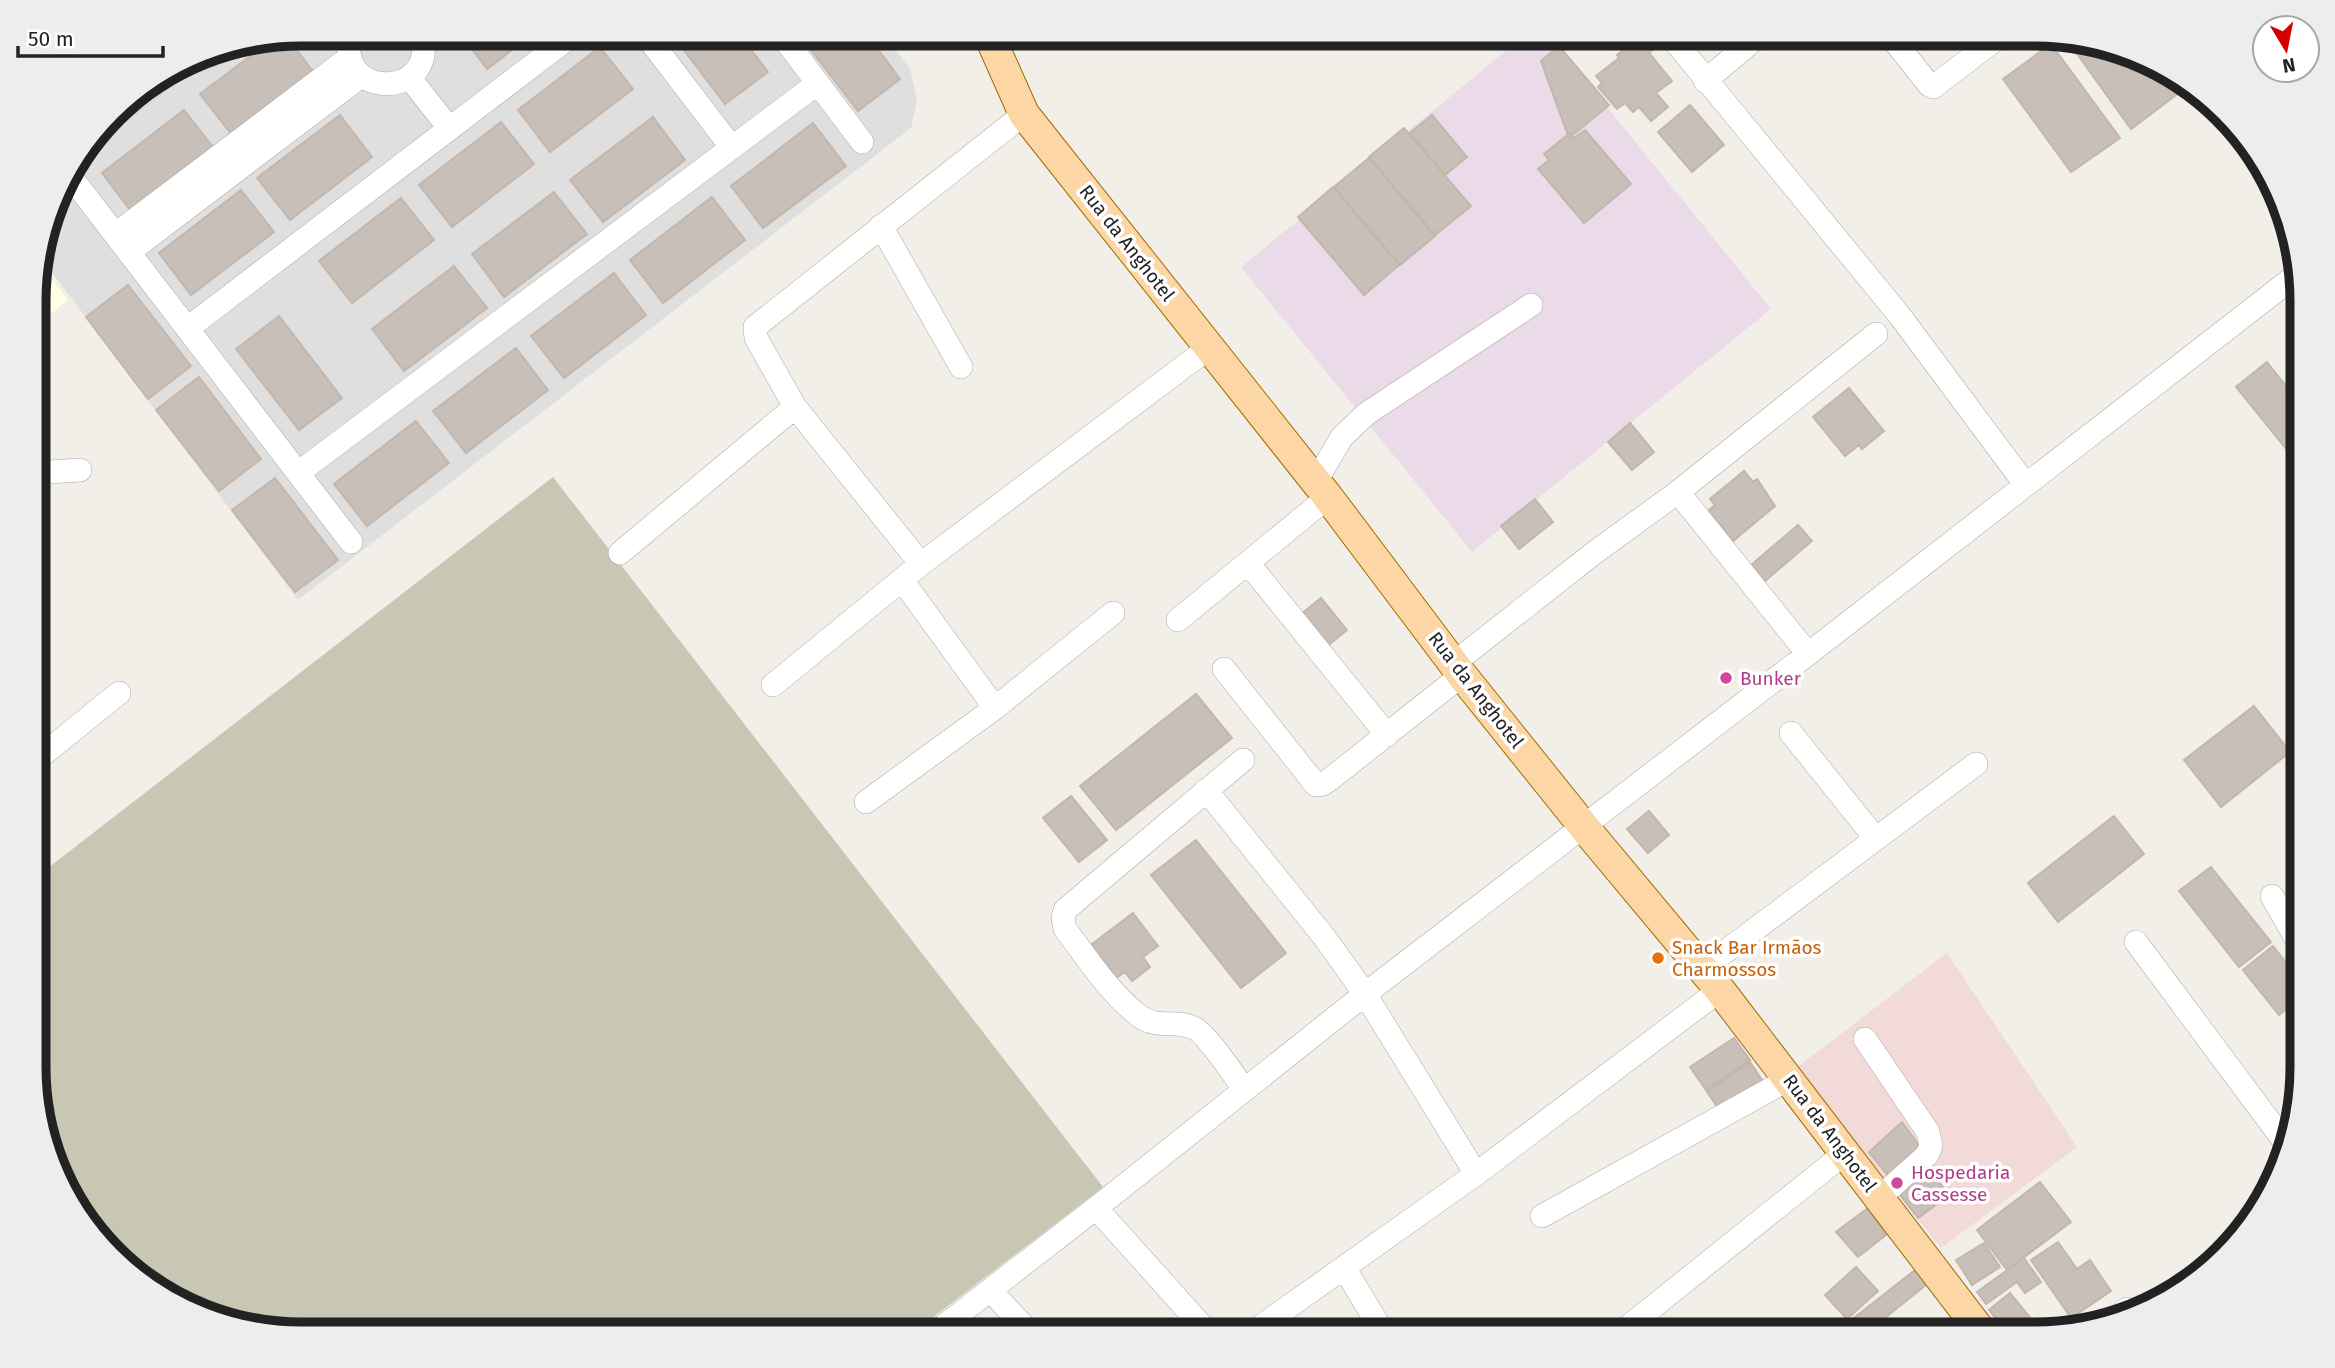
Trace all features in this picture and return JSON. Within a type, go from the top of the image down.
[{"type":"main road","name":"Rua da Anghotel","points":[[994,46],[1024,114],[1322,489],[1458,669],[1789,1079],[1974,1322]]},
{"type":"street","points":[[348,46],[356,67],[373,83],[385,85],[398,83],[418,68],[424,46]]},
{"type":"street","points":[[188,328],[558,46]]},
{"type":"street","points":[[654,46],[732,148]]},
{"type":"street","points":[[790,46],[862,142]]},
{"type":"street","points":[[1678,46],[1900,316],[2025,484]]},
{"type":"street","points":[[1705,81],[1747,46]]},
{"type":"street","points":[[1898,46],[1933,87],[1987,46]]},
{"type":"street","points":[[122,243],[356,67]]},
{"type":"street","points":[[409,77],[449,128]]},
{"type":"street","points":[[298,473],[818,83]]},
{"type":"street","points":[[921,564],[795,407],[756,338],[755,327],[1024,114]]},
{"type":"street","points":[[75,182],[351,542]]},
{"type":"street","points":[[881,226],[961,367]]},
{"type":"street","points":[[949,1322],[1365,994],[2289,280]]},
{"type":"street","points":[[1178,620],[1248,563],[1322,489],[1342,437],[1366,414],[1531,305]]},
{"type":"street","points":[[1224,669],[1316,785],[1323,784],[1387,735],[1458,669],[1594,553],[1678,492],[1876,334]]},
{"type":"street","points":[[773,685],[921,564],[1210,347]]},
{"type":"street","points":[[620,553],[795,407]]},
{"type":"street","points":[[46,472],[80,470]]},
{"type":"street","points":[[1678,492],[1808,654]]},
{"type":"street","points":[[1248,563],[1387,735]]},
{"type":"street","points":[[902,580],[995,708]]},
{"type":"street","points":[[866,802],[995,708],[1113,613]]},
{"type":"street","points":[[46,753],[119,693]]},
{"type":"street","points":[[1791,733],[1876,839]]},
{"type":"street","points":[[1243,760],[1065,910],[1063,918],[1065,929],[1109,989],[1139,1016],[1151,1023],[1184,1025],[1200,1032],[1245,1090]]},
{"type":"street","points":[[1268,1322],[1476,1174],[1711,980],[1876,839],[1976,764]]},
{"type":"street","points":[[1206,790],[1325,938],[1365,994],[1476,1174]]},
{"type":"street","points":[[2272,896],[2290,928]]},
{"type":"street","points":[[2136,942],[2280,1136]]},
{"type":"street","points":[[1865,1039],[1928,1132],[1931,1146],[1927,1155],[1879,1198]]},
{"type":"street","points":[[1542,1216],[1789,1079]]},
{"type":"street","points":[[1634,1322],[1845,1153]]},
{"type":"street","points":[[1096,1208],[1198,1322]]},
{"type":"street","points":[[1345,1269],[1377,1322]]},
{"type":"street","points":[[990,1290],[1020,1322]]},
{"type":"shaded area","points":[[284,46],[893,46],[910,69],[917,100],[911,128],[298,600],[48,267],[54,235],[72,188],[98,145],[120,120],[145,98],[203,65],[251,50]]},
{"type":"shaded area","points":[[1512,46],[1558,46],[1771,309],[1472,552],[1241,267]]},
{"type":"shaded area","points":[[47,273],[68,300],[46,318]]},
{"type":"shaded area","points":[[553,477],[1103,1187],[927,1322],[284,1322],[235,1314],[188,1296],[145,1270],[120,1248],[98,1223],[65,1165],[50,1117],[46,1084],[46,869]]},
{"type":"shaded area","points":[[1947,953],[2077,1147],[1941,1248],[1796,1068]]},
{"type":"building","points":[[294,46],[315,74],[233,136],[200,94],[260,49]]},
{"type":"building","points":[[470,46],[517,46],[487,69]]},
{"type":"building","points":[[681,46],[748,46],[768,72],[725,104]]},
{"type":"building","points":[[808,46],[876,46],[900,79],[858,111]]},
{"type":"building","points":[[1559,46],[1609,105],[1569,138],[1541,61]]},
{"type":"building","points":[[1628,46],[1653,46],[1655,48],[1649,53],[1672,81],[1656,93],[1668,107],[1651,121],[1639,107],[1633,112],[1625,103],[1617,109],[1598,87],[1602,83],[1596,76],[1619,58],[1617,55]]},
{"type":"building","points":[[2048,46],[2053,46],[2120,138],[2071,172],[2003,79]]},
{"type":"building","points":[[600,47],[633,89],[550,152],[518,110]]},
{"type":"building","points":[[2073,49],[2132,65],[2180,92],[2131,129]]},
{"type":"building","points":[[1690,105],[1724,145],[1692,172],[1658,132]]},
{"type":"building","points":[[184,110],[217,152],[134,215],[102,173]]},
{"type":"building","points":[[340,115],[372,157],[290,220],[257,178]]},
{"type":"building","points":[[1432,115],[1467,157],[1445,175],[1410,133]]},
{"type":"building","points":[[653,117],[685,160],[603,222],[570,180]]},
{"type":"building","points":[[501,122],[534,164],[452,227],[419,185]]},
{"type":"building","points":[[813,123],[846,166],[763,228],[731,186]]},
{"type":"building","points":[[1404,128],[1471,206],[1435,235],[1369,157]]},
{"type":"building","points":[[1585,130],[1631,184],[1584,223],[1538,169],[1549,160],[1544,154],[1570,133],[1574,138]]},
{"type":"building","points":[[1369,158],[1435,236],[1400,265],[1334,187]]},
{"type":"building","points":[[1333,187],[1399,265],[1364,295],[1298,217]]},
{"type":"building","points":[[241,190],[274,232],[191,295],[159,253]]},
{"type":"building","points":[[554,192],[587,234],[504,297],[472,254]]},
{"type":"building","points":[[712,197],[745,240],[663,303],[630,260]]},
{"type":"building","points":[[401,198],[434,240],[352,303],[319,261]]},
{"type":"building","points":[[454,266],[487,308],[404,371],[372,329]]},
{"type":"building","points":[[614,273],[646,315],[564,378],[531,336]]},
{"type":"building","points":[[128,285],[191,366],[148,399],[86,317]]},
{"type":"building","points":[[279,316],[342,398],[299,430],[236,349]]},
{"type":"building","points":[[516,348],[548,390],[466,453],[433,411]]},
{"type":"building","points":[[2267,362],[2290,391],[2290,454],[2236,387]]},
{"type":"building","points":[[199,377],[261,459],[219,491],[156,410]]},
{"type":"building","points":[[1849,388],[1884,431],[1862,449],[1859,445],[1845,456],[1813,417]]},
{"type":"building","points":[[416,421],[449,463],[367,526],[334,484]]},
{"type":"building","points":[[1630,423],[1654,452],[1632,470],[1608,442]]},
{"type":"building","points":[[1744,471],[1753,482],[1757,479],[1775,506],[1733,541],[1708,511],[1715,505],[1710,499]]},
{"type":"building","points":[[275,478],[338,560],[295,592],[232,510]]},
{"type":"building","points":[[1535,499],[1553,522],[1519,549],[1501,526]]},
{"type":"building","points":[[1798,525],[1812,541],[1765,581],[1751,565]]},
{"type":"building","points":[[1321,598],[1347,630],[1326,647],[1300,615]]},
{"type":"building","points":[[1196,694],[1232,738],[1116,830],[1080,786]]},
{"type":"building","points":[[2254,706],[2290,752],[2221,807],[2184,760]]},
{"type":"building","points":[[1071,796],[1107,840],[1079,862],[1043,818]]},
{"type":"building","points":[[1649,811],[1669,835],[1648,853],[1627,829]]},
{"type":"building","points":[[2114,816],[2144,854],[2058,922],[2028,883]]},
{"type":"building","points":[[1196,840],[1286,953],[1241,988],[1151,875]]},
{"type":"building","points":[[2211,867],[2271,942],[2239,967],[2179,891]]},
{"type":"building","points":[[1133,913],[1158,946],[1143,957],[1150,967],[1132,981],[1125,972],[1112,981],[1087,948]]},
{"type":"building","points":[[2273,946],[2290,968],[2290,1006],[2279,1015],[2243,970]]},
{"type":"building","points":[[1734,1038],[1750,1060],[1706,1090],[1690,1067]]},
{"type":"building","points":[[1750,1062],[1766,1086],[1723,1115],[1707,1092]]},
{"type":"building","points":[[1902,1122],[1920,1147],[1889,1177],[1869,1152]]},
{"type":"building","points":[[1928,1167],[1949,1195],[1918,1218],[1897,1191]]},
{"type":"building","points":[[2040,1182],[2071,1222],[2007,1270],[1977,1230]]},
{"type":"building","points":[[1868,1208],[1886,1235],[1858,1257],[1836,1232]]},
{"type":"building","points":[[2058,1242],[2077,1269],[2090,1260],[2111,1291],[2071,1318],[2031,1260]]},
{"type":"building","points":[[1984,1243],[2000,1267],[1972,1285],[1956,1260]]},
{"type":"building","points":[[2024,1258],[2041,1282],[2025,1293],[2017,1282],[1986,1304],[1977,1292]]},
{"type":"building","points":[[1856,1267],[1878,1291],[1847,1319],[1825,1295]]},
{"type":"building","points":[[1915,1270],[1927,1284],[1886,1317],[1890,1322],[1858,1322],[1854,1318]]},
{"type":"building","points":[[2010,1293],[2034,1322],[1998,1322],[1989,1310]]},
{"type":"place","name":"Bunker","points":[[1726,678]]},
{"type":"place","name":"Snack Bar Irmãos Charmossos","points":[[1658,958]]},
{"type":"place","name":"Hospedaria Cassesse","points":[[1897,1183]]}]
